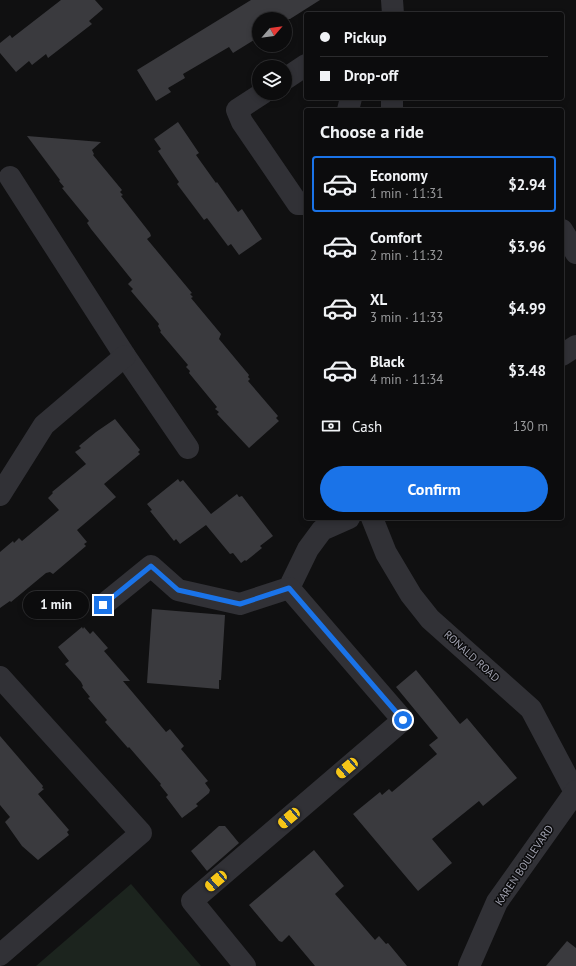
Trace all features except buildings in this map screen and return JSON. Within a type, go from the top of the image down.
[{"type":"street","points":[[392,0],[393,12]]},
{"type":"street","points":[[292,74],[304,66]]},
{"type":"street","points":[[252,100],[236,110],[242,122],[298,204],[304,204]]},
{"type":"street","points":[[10,177],[125,356],[188,448]]},
{"type":"street","points":[[564,233],[576,252]]},
{"type":"street","points":[[564,354],[576,346]]},
{"type":"street","points":[[0,495],[44,425],[125,356]]},
{"type":"street","points":[[103,605],[151,566],[178,590],[240,604],[289,588],[308,549],[322,530],[344,520]]},
{"type":"street","name":"RONALD ROAD","points":[[373,520],[386,553],[411,595],[430,619],[531,709],[575,791]]},
{"type":"street","points":[[245,966],[192,901],[403,720],[289,588]]},
{"type":"street","points":[[0,677],[141,833],[0,955]]},
{"type":"street","name":"KAREN BOULEVARD","points":[[469,966],[497,902],[575,791]]},
{"type":"shaded area","points":[[131,884],[201,966],[36,966]]},
{"type":"route","points":[[103,605],[151,566],[178,590],[240,604],[289,588],[403,720]]}]
